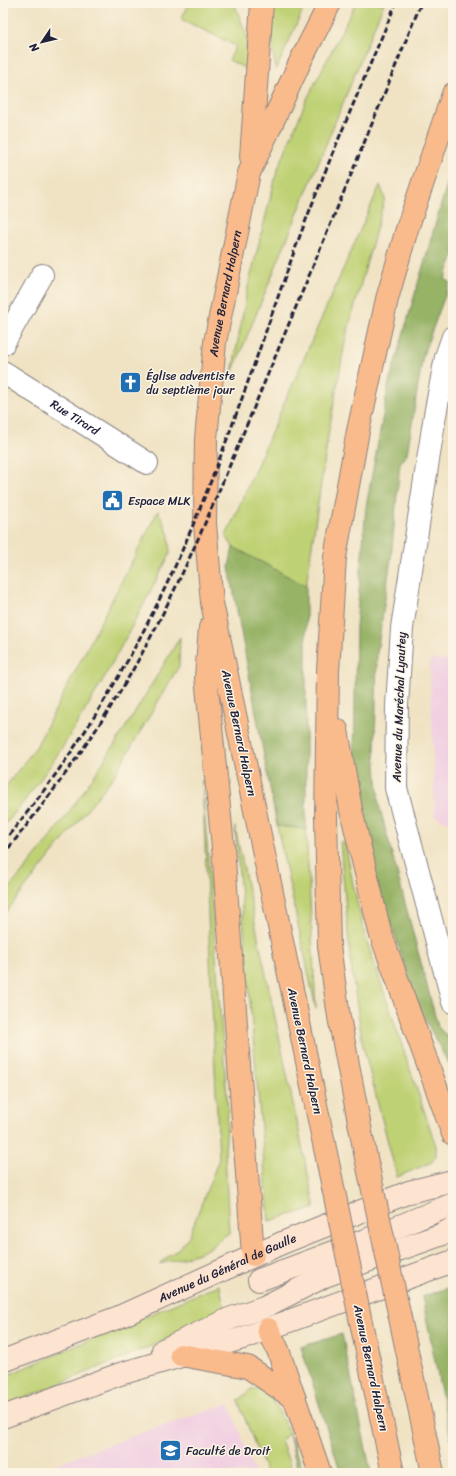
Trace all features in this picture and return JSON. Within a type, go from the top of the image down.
[{"type":"highway","points":[[249,173],[262,3]]},
{"type":"highway","name":"Avenue Bernard Halpern","points":[[330,3],[302,58],[249,173],[215,342],[207,431],[205,524],[212,603],[393,1473]]},
{"type":"highway","points":[[433,1473],[364,1148],[339,1017],[329,946],[326,818],[328,672],[335,557],[358,431],[388,299],[407,229],[453,94]]},
{"type":"highway","points":[[212,603],[206,677],[223,847],[253,1255]]},
{"type":"highway","points":[[328,672],[351,810],[380,932],[453,1134]]},
{"type":"highway","points":[[268,1329],[278,1350],[320,1473]]},
{"type":"highway","points":[[181,1355],[248,1367],[294,1399]]},
{"type":"main road","name":"Avenue du Général de Gaulle","points":[[3,1361],[119,1316],[253,1255],[409,1192],[453,1180]]},
{"type":"main road","points":[[259,1280],[366,1240],[453,1204]]},
{"type":"main road","points":[[120,1374],[176,1343],[229,1319],[264,1307],[325,1276],[442,1234],[453,1228]]},
{"type":"main road","points":[[253,1255],[268,1329]]},
{"type":"main road","points":[[3,1417],[120,1374],[236,1340],[268,1329],[453,1261]]},
{"type":"street","points":[[3,344],[42,276]]},
{"type":"street","name":"Avenue du Maréchal Lyautey","points":[[453,337],[446,357],[435,415],[402,628],[397,705],[396,788],[453,1002]]},
{"type":"street","name":"Rue Tirard","points":[[3,372],[147,463]]},
{"type":"shaded area","points":[[430,659],[453,661],[453,824],[435,816]]},
{"type":"shaded area","name":"Faculté de Droit","points":[[229,1404],[255,1473],[31,1473],[155,1428]]},
{"type":"green space","points":[[190,3],[234,3],[247,36],[248,70],[229,60],[236,46],[181,19]]},
{"type":"green space","points":[[266,3],[306,3],[276,70]]},
{"type":"green space","points":[[356,3],[384,3],[232,373],[247,291],[277,171],[306,101]]},
{"type":"green space","points":[[449,177],[453,178],[453,257],[445,279],[450,282],[423,355],[407,454],[400,463],[391,558],[377,653],[375,751],[379,805],[438,1027],[453,1042],[453,1072],[420,1010],[373,871],[354,766],[356,627],[366,507],[389,383]]},
{"type":"green space","points":[[380,185],[385,198],[346,337],[328,436],[306,586],[233,547],[226,536]]},
{"type":"green space","points":[[158,511],[169,535],[170,554],[114,660],[73,730],[52,763],[3,827],[3,790],[36,747]]},
{"type":"green space","points":[[233,547],[306,586],[306,829],[277,826],[229,567]]},
{"type":"green space","points":[[180,637],[179,666],[114,776],[3,916],[3,895],[53,834],[98,770]]},
{"type":"green space","points":[[202,780],[228,1110],[225,1153],[229,1233],[203,1251],[185,1258],[159,1264],[180,1247],[189,1236],[219,1159]]},
{"type":"green space","points":[[277,826],[306,829],[316,1009]]},
{"type":"green space","points":[[235,827],[315,1208],[269,1221]]},
{"type":"green space","points":[[340,842],[345,843],[365,936],[436,1146],[436,1156],[432,1162],[397,1177],[363,1046],[351,966]]},
{"type":"green space","points":[[219,1285],[227,1315],[3,1407],[3,1377]]},
{"type":"green space","points":[[453,1286],[453,1451],[422,1297]]},
{"type":"green space","points":[[342,1334],[371,1473],[341,1473],[301,1347]]},
{"type":"green space","points":[[251,1389],[259,1389],[269,1395],[281,1415],[289,1433],[281,1441],[293,1473],[266,1473],[238,1401]]},
{"type":"green space","points":[[289,1433],[304,1473],[298,1473]]},
{"type":"railway","points":[[3,842],[31,808],[57,772],[106,697],[129,659],[169,579],[217,465],[309,211],[396,3]]},
{"type":"railway","points":[[3,855],[49,796],[93,734],[120,692],[163,612],[220,488],[421,3]]},
{"type":"place","name":"Église adventiste du septième jour","points":[[131,383]]},
{"type":"place","name":"Espace MLK","points":[[113,501]]},
{"type":"place","name":"Faculté de Droit","points":[[170,1451]]}]
